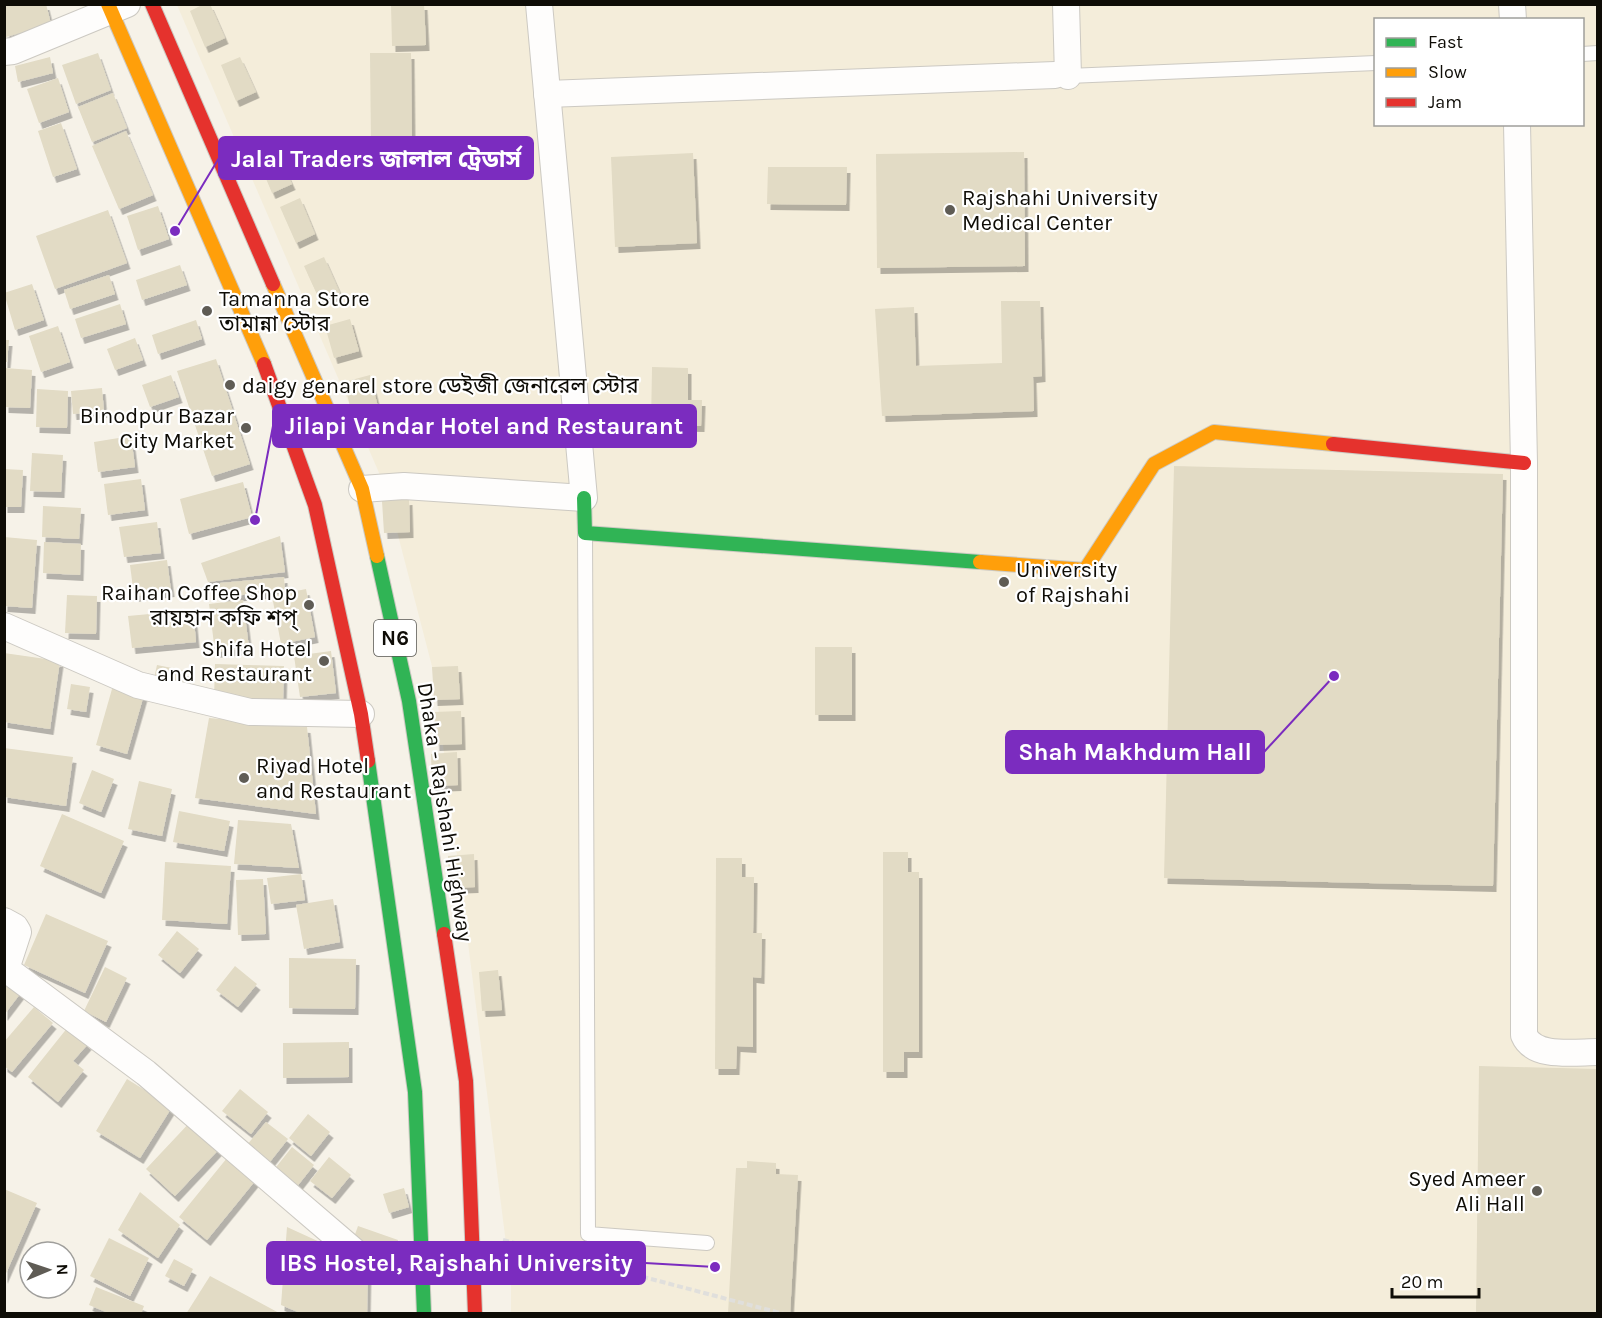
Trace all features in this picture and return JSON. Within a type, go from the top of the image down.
[{"type":"main road","name":"Dhaka - Rajshahi Highway","points":[[152,4],[362,489],[409,701],[466,1081],[476,1314]]},
{"type":"main road","name":"N6","points":[[116,7],[254,336],[315,505],[361,714],[415,1092],[424,1314]]},
{"type":"main road","points":[[584,498],[585,533],[1085,570],[1154,464],[1214,432],[1524,463]]},
{"type":"street","points":[[362,489],[404,486],[584,498],[538,4]]},
{"type":"street","points":[[547,94],[1061,75],[1066,4]]},
{"type":"street","points":[[4,52],[13,51],[116,7]]},
{"type":"street","points":[[1518,126],[1524,463],[1524,1035],[1528,1045],[1538,1050],[1598,1052]]},
{"type":"street","points":[[4,626],[138,684],[250,712],[361,714]]},
{"type":"street","points":[[4,921],[15,927],[18,932],[6,969],[146,1073],[363,1259],[423,1272]]},
{"type":"lane","points":[[1061,75],[1374,63]]},
{"type":"lane","points":[[585,533],[588,1234],[707,1243]]},
{"type":"path","points":[[472,1232],[784,1314]]},
{"type":"shaded area","name":"University of Rajshahi","points":[[177,5],[1597,5],[1597,1313],[511,1313],[511,1283],[434,674],[386,489]]},
{"type":"building","points":[[4,4],[46,4],[51,24],[6,37]]},
{"type":"building","points":[[204,4],[210,4],[225,38],[205,47],[190,11]]},
{"type":"building","points":[[391,4],[424,4],[426,45],[392,46]]},
{"type":"building","points":[[98,53],[111,90],[76,104],[62,65]]},
{"type":"building","points":[[370,53],[411,53],[412,144],[371,144]]},
{"type":"building","points":[[50,57],[53,73],[18,82],[15,66]]},
{"type":"building","points":[[240,57],[256,92],[236,101],[221,65]]},
{"type":"building","points":[[58,78],[69,112],[39,123],[27,89]]},
{"type":"building","points":[[113,93],[127,128],[92,142],[78,107]]},
{"type":"building","points":[[61,123],[77,169],[53,177],[38,131]]},
{"type":"building","points":[[126,131],[153,195],[119,209],[92,146]]},
{"type":"building","points":[[276,149],[292,184],[272,193],[257,157]]},
{"type":"building","name":"Rajshahi University Medical Center","points":[[1024,152],[1025,266],[877,268],[876,154]]},
{"type":"building","points":[[693,153],[697,243],[615,247],[611,157]]},
{"type":"building","points":[[768,167],[847,167],[846,205],[767,204]]},
{"type":"building","points":[[300,198],[315,234],[296,243],[280,207]]},
{"type":"building","points":[[158,206],[169,239],[138,250],[127,216]]},
{"type":"building","points":[[108,210],[127,263],[55,289],[36,236]]},
{"type":"building","points":[[324,257],[340,293],[320,301],[304,266]]},
{"type":"building","points":[[180,265],[187,285],[142,300],[136,280]]},
{"type":"building","points":[[109,275],[115,294],[70,309],[64,290]]},
{"type":"building","points":[[32,284],[44,320],[15,330],[4,293]]},
{"type":"building","points":[[1001,301],[1040,301],[1042,376],[1033,377],[1034,411],[882,416],[875,309],[914,307],[916,366],[1002,363]]},
{"type":"building","points":[[120,304],[126,324],[81,338],[75,319]]},
{"type":"building","points":[[350,319],[359,351],[334,358],[325,326]]},
{"type":"building","points":[[196,320],[202,339],[158,354],[152,335]]},
{"type":"building","points":[[58,326],[70,362],[41,372],[29,336]]},
{"type":"building","points":[[135,338],[143,360],[115,370],[107,349]]},
{"type":"building","points":[[4,340],[9,340],[7,362],[4,362]]},
{"type":"building","points":[[216,359],[250,464],[212,476],[177,371]]},
{"type":"building","points":[[652,367],[688,368],[688,400],[702,400],[701,426],[651,425]]},
{"type":"building","points":[[5,368],[32,370],[30,408],[5,407]]},
{"type":"building","points":[[171,375],[179,397],[150,407],[142,385]]},
{"type":"building","points":[[370,375],[378,407],[352,414],[344,382]]},
{"type":"building","points":[[102,388],[104,412],[73,414],[71,391]]},
{"type":"building","points":[[37,389],[68,391],[67,428],[36,427]]},
{"type":"building","points":[[131,436],[135,467],[98,472],[94,442]]},
{"type":"building","points":[[32,453],[63,455],[61,492],[30,491]]},
{"type":"building","points":[[1174,466],[1503,474],[1493,886],[1164,878]]},
{"type":"building","points":[[4,469],[23,470],[21,507],[4,507]]},
{"type":"building","points":[[141,479],[145,510],[108,515],[104,484]]},
{"type":"building","points":[[243,482],[252,517],[189,534],[180,499]]},
{"type":"building","points":[[409,499],[410,532],[384,533],[382,501]]},
{"type":"building","points":[[43,506],[81,508],[79,539],[42,537]]},
{"type":"building","points":[[157,522],[161,553],[124,557],[119,527]]},
{"type":"building","points":[[280,536],[285,572],[208,582],[201,563]]},
{"type":"building","points":[[4,537],[37,540],[32,608],[4,606]]},
{"type":"building","points":[[44,542],[81,544],[80,575],[43,573]]},
{"type":"building","points":[[167,560],[171,591],[134,596],[130,565]]},
{"type":"building","points":[[284,577],[285,591],[221,597],[220,583]]},
{"type":"building","points":[[306,589],[315,637],[281,644],[272,596]]},
{"type":"building","points":[[67,595],[97,596],[96,634],[65,633]]},
{"type":"building","points":[[243,600],[249,648],[215,652],[209,604]]},
{"type":"building","points":[[193,610],[196,642],[132,648],[128,616]]},
{"type":"building","points":[[815,647],[852,647],[852,715],[815,715]]},
{"type":"building","points":[[331,651],[336,693],[300,697],[294,656]]},
{"type":"building","points":[[4,653],[60,661],[50,729],[4,722]]},
{"type":"building","points":[[215,664],[284,666],[283,701],[214,699]]},
{"type":"building","points":[[157,665],[187,671],[183,690],[153,683]]},
{"type":"building","points":[[458,666],[460,699],[434,700],[432,667]]},
{"type":"building","points":[[114,682],[145,691],[127,754],[96,745]]},
{"type":"building","points":[[71,684],[90,687],[86,712],[67,709]]},
{"type":"building","points":[[461,711],[462,744],[436,745],[434,712]]},
{"type":"building","points":[[209,718],[307,727],[316,814],[195,798]]},
{"type":"building","points":[[4,748],[73,757],[66,806],[4,797]]},
{"type":"building","points":[[457,752],[458,785],[432,786],[431,754]]},
{"type":"building","points":[[92,770],[114,779],[101,812],[79,803]]},
{"type":"building","points":[[139,781],[172,789],[162,836],[128,829]]},
{"type":"building","points":[[179,811],[230,821],[224,851],[173,842]]},
{"type":"building","points":[[62,814],[124,841],[101,893],[40,866]]},
{"type":"building","points":[[238,820],[291,824],[299,868],[234,864]]},
{"type":"building","points":[[883,852],[908,852],[908,872],[919,872],[919,1052],[904,1052],[904,1072],[883,1072]]},
{"type":"building","points":[[474,854],[475,887],[449,888],[448,856]]},
{"type":"building","points":[[716,858],[742,858],[742,877],[754,877],[753,933],[762,933],[761,978],[753,977],[753,1047],[737,1046],[736,1069],[715,1069]]},
{"type":"building","points":[[165,862],[231,866],[227,924],[162,920]]},
{"type":"building","points":[[301,874],[305,900],[271,904],[267,878]]},
{"type":"building","points":[[263,879],[266,934],[238,935],[236,880]]},
{"type":"building","points":[[333,899],[340,942],[304,949],[296,905]]},
{"type":"building","points":[[46,914],[108,941],[85,993],[24,965]]},
{"type":"building","points":[[177,931],[199,949],[180,973],[158,955]]},
{"type":"building","points":[[289,958],[356,959],[355,1009],[289,1008]]},
{"type":"building","points":[[235,966],[257,984],[238,1007],[216,990]]},
{"type":"building","points":[[105,967],[127,978],[106,1022],[84,1011]]},
{"type":"building","points":[[498,970],[502,1010],[482,1011],[479,972]]},
{"type":"building","points":[[4,976],[23,990],[4,1015]]},
{"type":"building","points":[[34,1007],[53,1023],[12,1072],[4,1066],[4,1042]]},
{"type":"building","points":[[68,1027],[88,1044],[73,1061],[84,1070],[58,1102],[28,1077]]},
{"type":"building","points":[[349,1042],[349,1077],[283,1078],[283,1043]]},
{"type":"building","name":"Syed Ameer Ali Hall","points":[[1479,1066],[1598,1069],[1598,1314],[1476,1314]]},
{"type":"building","points":[[127,1079],[172,1107],[140,1158],[96,1131]]},
{"type":"building","points":[[240,1089],[268,1112],[251,1134],[222,1111]]},
{"type":"building","points":[[308,1114],[330,1132],[311,1156],[289,1138]]},
{"type":"building","points":[[192,1120],[221,1147],[175,1196],[146,1169]]},
{"type":"building","points":[[266,1122],[288,1139],[269,1163],[247,1145]]},
{"type":"building","points":[[292,1147],[314,1165],[295,1189],[273,1171]]},
{"type":"building","points":[[329,1157],[351,1175],[332,1198],[310,1181]]},
{"type":"building","points":[[227,1158],[255,1181],[207,1240],[179,1217]]},
{"type":"building","points":[[747,1161],[776,1163],[776,1174],[798,1175],[790,1314],[728,1314],[736,1168],[747,1168]]},
{"type":"building","points":[[404,1188],[409,1207],[389,1213],[383,1194]]},
{"type":"building","points":[[4,1189],[37,1203],[21,1240],[18,1240],[18,1246],[4,1278]]},
{"type":"building","points":[[140,1192],[180,1225],[158,1258],[118,1230]]},
{"type":"building","points":[[358,1226],[398,1240],[393,1257],[352,1243]]},
{"type":"building","points":[[287,1227],[368,1264],[367,1314],[303,1314],[281,1305]]},
{"type":"building","points":[[109,1238],[149,1258],[130,1296],[90,1276]]},
{"type":"building","points":[[174,1259],[193,1269],[184,1286],[165,1276]]},
{"type":"building","points":[[210,1276],[281,1314],[186,1314]]},
{"type":"building","points":[[96,1287],[144,1306],[141,1314],[111,1314],[89,1305]]},
{"type":"traffic: fast","points":[[584,498],[585,533],[980,562]]},
{"type":"traffic: fast","points":[[377,556],[409,701],[444,934]]},
{"type":"traffic: fast","points":[[368,761],[415,1092],[424,1314]]},
{"type":"traffic: slow","points":[[108,4],[264,364]]},
{"type":"traffic: slow","points":[[273,284],[362,489],[377,556]]},
{"type":"traffic: slow","points":[[980,562],[1085,570],[1154,464],[1214,432],[1333,444]]},
{"type":"traffic: jam","points":[[152,4],[273,284]]},
{"type":"traffic: jam","points":[[264,364],[315,505],[361,714],[368,761]]},
{"type":"traffic: jam","points":[[1333,444],[1524,463]]},
{"type":"traffic: jam","points":[[444,934],[466,1081],[475,1314]]},
{"type":"place","name":"Rajshahi University Medical Center","points":[[950,210]]},
{"type":"place","name":"Jalal Traders জালাল ট্রেডার্স","points":[[175,231]]},
{"type":"place","name":"Tamanna Store তামান্না স্টোর","points":[[207,311]]},
{"type":"place","name":"daigy genarel store ডেইজী জেনারেল স্টোর","points":[[230,385]]},
{"type":"place","name":"Binodpur Bazar City Market","points":[[246,428]]},
{"type":"place","name":"Jilapi Vandar Hotel and Restaurant","points":[[255,520]]},
{"type":"place","name":"University of Rajshahi","points":[[1004,582]]},
{"type":"place","name":"Raihan Coffee Shop রায়হান কফি শপ্","points":[[309,605]]},
{"type":"place","name":"Shifa Hotel and Restaurant","points":[[324,661]]},
{"type":"place","name":"Shah Makhdum Hall","points":[[1334,676]]},
{"type":"place","name":"Riyad Hotel and Restaurant","points":[[244,778]]},
{"type":"place","name":"Syed Ameer Ali Hall","points":[[1537,1191]]},
{"type":"place","name":"IBS Hostel, Rajshahi University","points":[[715,1267]]}]
